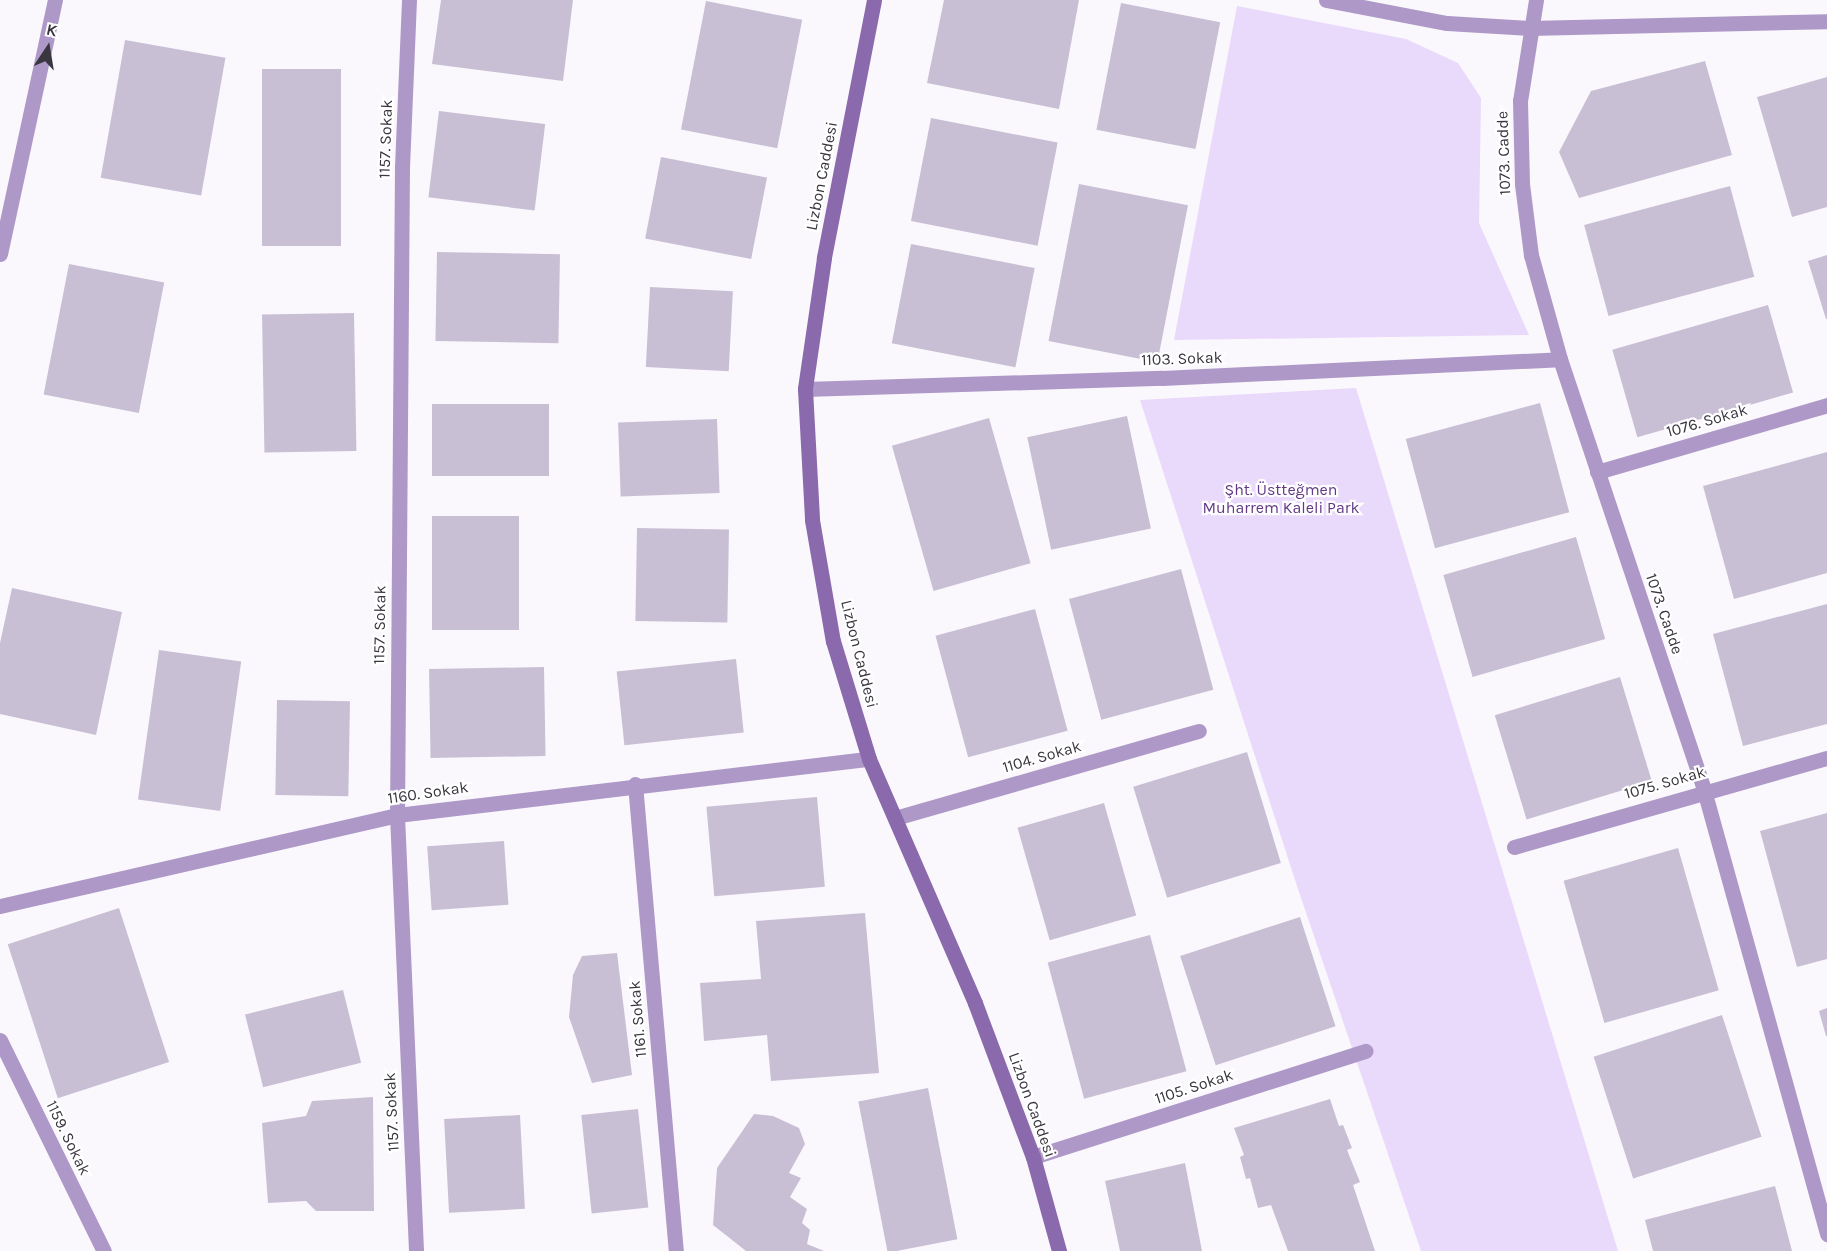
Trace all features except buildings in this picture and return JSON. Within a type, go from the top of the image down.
[{"type":"main road","name":"Lizbon Caddesi","points":[[874,0],[824,258],[805,389],[812,520],[833,641],[869,759],[975,1003],[1033,1156],[1059,1251]]},
{"type":"street","points":[[0,254],[55,0]]},
{"type":"street","name":"1157. Sokak","points":[[410,0],[402,167],[397,815],[416,1251]]},
{"type":"street","points":[[1326,0],[1447,23],[1529,28],[1827,21]]},
{"type":"street","name":"1073. Cadde","points":[[1536,0],[1529,28],[1520,101],[1522,184],[1531,255],[1560,359],[1704,790],[1827,1233]]},
{"type":"street","name":"1103. Sokak","points":[[805,389],[1162,378],[1560,359]]},
{"type":"street","name":"1076. Sokak","points":[[1597,472],[1827,405]]},
{"type":"street","name":"1104. Sokak","points":[[895,818],[1199,731]]},
{"type":"street","name":"1075. Sokak","points":[[1514,847],[1704,790],[1827,758]]},
{"type":"street","name":"1160. Sokak","points":[[0,906],[397,815],[635,784],[869,759]]},
{"type":"street","name":"1161. Sokak","points":[[635,784],[676,1251]]},
{"type":"street","name":"1159. Sokak","points":[[0,1040],[104,1251]]},
{"type":"street","name":"1105. Sokak","points":[[1033,1156],[1365,1051]]},
{"type":"green space","points":[[1237,6],[1406,39],[1458,63],[1481,98],[1479,223],[1529,335],[1174,340]]},
{"type":"green space","name":"Şht. Üstteğmen Muharrem Kaleli Park","points":[[1356,388],[1618,1251],[1421,1251],[1296,883],[1140,400]]}]
